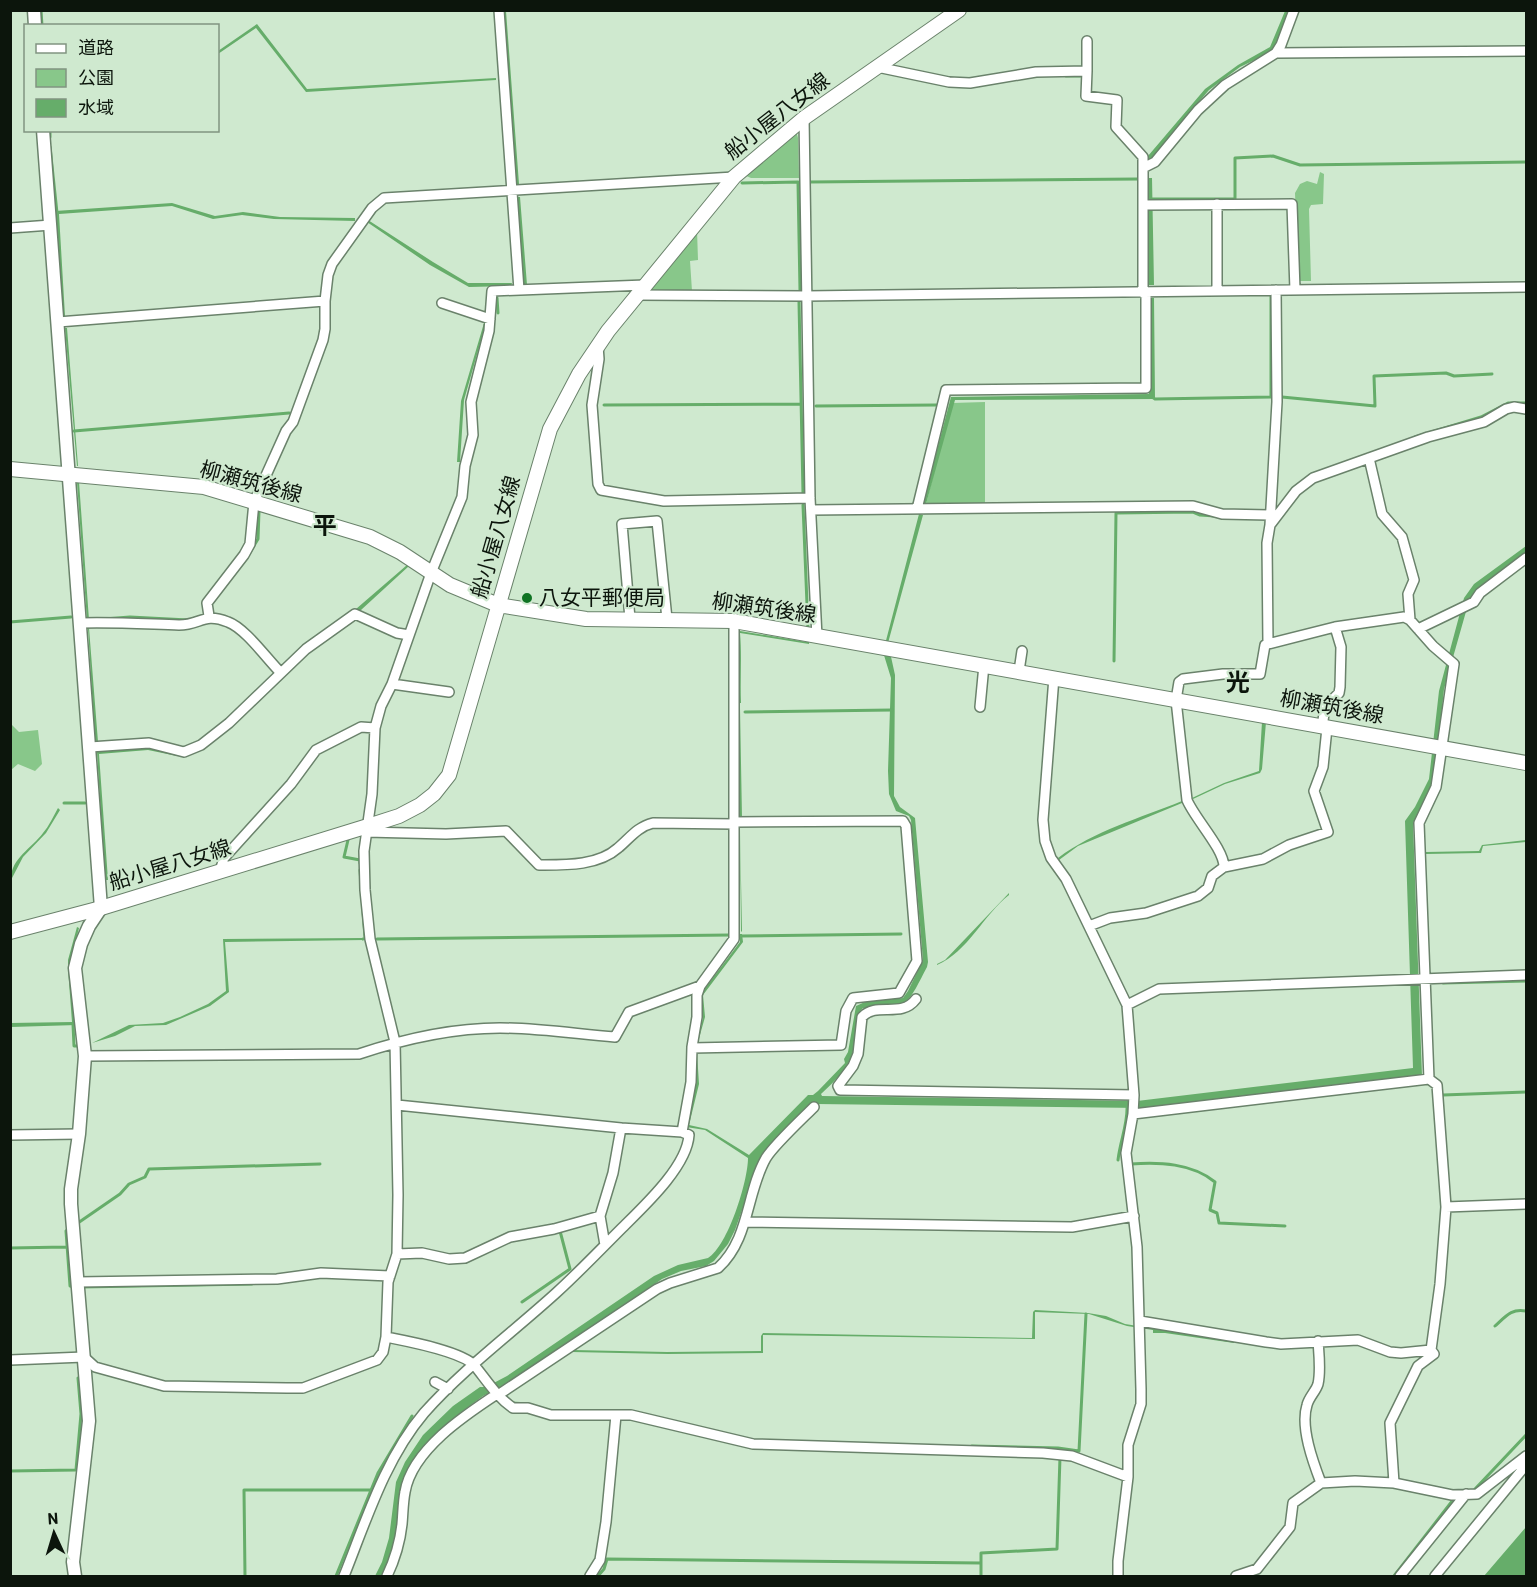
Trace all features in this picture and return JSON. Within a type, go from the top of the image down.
[{"type":"main road","name":"船小屋八女線","points":[[10,932],[100,908],[367,829],[399,816],[420,805],[434,794],[449,775],[550,429],[579,374],[597,346],[734,177],[804,118],[959,10]]},
{"type":"main road","name":"柳瀬筑後線","points":[[10,469],[204,488],[370,537],[400,552],[450,585],[498,605],[586,619],[734,621],[1527,763]]},
{"type":"street","points":[[499,10],[519,290]]},
{"type":"street","points":[[1145,167],[1155,162],[1198,110],[1225,85],[1276,53],[1294,10]]},
{"type":"street","points":[[917,509],[946,390],[1146,388],[1143,205],[1145,167],[1143,157],[1116,127],[1117,100],[1086,96],[1087,41]]},
{"type":"street","points":[[1276,53],[1527,51]]},
{"type":"street","points":[[877,67],[949,82],[970,83],[1036,72],[1087,71]]},
{"type":"street","points":[[804,118],[810,498],[817,637]]},
{"type":"street","points":[[44,132],[100,908],[81,944],[75,968],[85,1056],[80,1134],[71,1189],[71,1204],[89,1421],[73,1562],[75,1576]]},
{"type":"street","points":[[208,616],[207,603],[250,544],[254,502],[292,422],[323,340],[328,274],[332,264],[372,208],[384,198],[734,177]]},
{"type":"street","points":[[1217,204],[1217,291]]},
{"type":"street","points":[[1143,205],[1292,204],[1295,290]]},
{"type":"street","points":[[10,228],[51,225]]},
{"type":"street","points":[[10,1360],[84,1357],[95,1367],[164,1386],[303,1388],[376,1360],[383,1352],[390,1275],[397,1254],[398,1105],[395,1042],[370,939],[364,851],[375,728],[381,706],[392,684],[431,573],[462,497],[461,472],[473,435],[471,402],[489,331],[492,291],[641,290],[806,296],[1527,287]]},
{"type":"street","points":[[1268,644],[1267,543],[1277,402],[1276,290]]},
{"type":"street","points":[[58,322],[325,301]]},
{"type":"street","points":[[442,303],[490,319]]},
{"type":"street","points":[[597,346],[599,358],[592,405],[598,484],[601,490],[664,501],[810,498]]},
{"type":"street","points":[[1270,520],[1296,491],[1313,478],[1428,437],[1484,422],[1506,409],[1515,407],[1527,409]]},
{"type":"street","points":[[1369,458],[1382,514],[1402,537],[1414,580],[1408,594],[1410,620]]},
{"type":"street","points":[[811,510],[1193,506],[1222,514],[1270,520]]},
{"type":"street","points":[[630,619],[622,524],[657,521],[667,619]]},
{"type":"street","points":[[1418,629],[1469,606],[1480,592],[1527,558]]},
{"type":"street","points":[[90,747],[149,743],[184,752],[201,745],[229,723],[306,649],[355,614],[398,633],[409,635]]},
{"type":"street","points":[[81,623],[181,625],[195,623],[208,616],[230,622],[246,634],[281,673]]},
{"type":"street","points":[[1224,867],[1221,854],[1186,800],[1176,700],[1179,682],[1183,679],[1223,674],[1260,674],[1264,645],[1335,627],[1404,617],[1410,620],[1454,664],[1438,747],[1436,787],[1419,823],[1418,979],[1429,1079]]},
{"type":"street","points":[[682,1132],[691,1082],[697,995],[700,986],[734,939],[734,621]]},
{"type":"street","points":[[1089,926],[1110,918],[1146,913],[1198,896],[1208,888],[1212,876],[1224,867],[1263,859],[1289,845],[1328,832],[1314,791],[1323,767],[1325,708],[1339,693],[1340,687],[1341,647],[1335,627]]},
{"type":"street","points":[[1019,671],[1023,651]]},
{"type":"street","points":[[980,707],[984,665]]},
{"type":"street","points":[[1054,677],[1043,820],[1045,841],[1051,858],[1066,879],[1127,1005],[1134,1095],[1126,1153],[1134,1216],[1140,1321],[1141,1404],[1130,1437],[1128,1477],[1118,1561],[1119,1576]]},
{"type":"street","points":[[392,684],[449,692]]},
{"type":"street","points":[[220,871],[224,858],[291,784],[316,750],[361,727],[375,728]]},
{"type":"street","points":[[367,829],[446,834],[506,831],[539,865],[555,865],[591,862],[606,857],[644,825],[652,823],[903,821],[906,826],[917,961],[899,993],[853,998],[846,1011],[841,1045],[692,1048]]},
{"type":"street","points":[[1127,1005],[1159,989],[1527,975]]},
{"type":"street","points":[[85,1056],[359,1054],[395,1042],[449,1032],[500,1028],[615,1037],[629,1012],[700,986]]},
{"type":"street","points":[[916,999],[904,1009],[865,1013],[862,1017],[858,1054],[853,1066],[838,1086],[840,1090],[1134,1095]]},
{"type":"street","points":[[1133,1114],[1429,1079],[1437,1085],[1446,1207],[1440,1284],[1431,1350],[1434,1354],[1418,1366],[1390,1423],[1394,1483]]},
{"type":"street","points":[[344,1576],[376,1495],[392,1462],[423,1415],[474,1364],[557,1292],[645,1205],[678,1165],[689,1135],[682,1132],[398,1105]]},
{"type":"street","points":[[387,1576],[398,1545],[408,1480],[434,1443],[460,1419],[496,1393],[657,1289],[718,1268],[731,1252],[745,1222],[767,1157],[814,1107]]},
{"type":"street","points":[[605,1245],[600,1216],[613,1173],[621,1128]]},
{"type":"street","points":[[10,1135],[80,1134]]},
{"type":"street","points":[[1446,1207],[1527,1204]]},
{"type":"street","points":[[397,1254],[422,1253],[449,1259],[465,1258],[510,1237],[554,1229],[600,1216]]},
{"type":"street","points":[[745,1222],[1072,1227],[1134,1216]]},
{"type":"street","points":[[78,1282],[277,1280],[321,1273],[390,1275]]},
{"type":"street","points":[[1140,1321],[1281,1344],[1358,1340],[1390,1352],[1431,1350]]},
{"type":"street","points":[[386,1337],[454,1354],[474,1364],[496,1393],[513,1408],[528,1408],[551,1415],[631,1415],[753,1444],[1043,1453],[1072,1456],[1128,1477]]},
{"type":"street","points":[[1318,1341],[1319,1376],[1317,1386],[1307,1405],[1306,1423],[1311,1454],[1321,1483]]},
{"type":"street","points":[[435,1382],[448,1389]]},
{"type":"street","points":[[590,1576],[600,1560],[616,1415]]},
{"type":"street","points":[[1236,1576],[1257,1569],[1290,1527],[1293,1503],[1321,1483],[1355,1481],[1394,1483],[1452,1495],[1477,1494],[1527,1456]]},
{"type":"street","points":[[1435,1576],[1527,1465]]},
{"type":"street","points":[[1400,1576],[1466,1494]]},
{"type":"green space","points":[[796,130],[799,178],[751,178],[744,175]]},
{"type":"green space","points":[[1320,172],[1324,174],[1323,204],[1311,205],[1309,209],[1311,281],[1298,281],[1295,193],[1300,184],[1307,181],[1317,184]]},
{"type":"green space","points":[[697,230],[698,260],[690,261],[692,291],[649,293],[646,291]]},
{"type":"green space","points":[[985,402],[985,504],[926,504],[952,403]]},
{"type":"green space","points":[[11,724],[19,732],[38,730],[42,764],[35,771],[18,764],[11,770]]},
{"type":"water","points":[[503,11],[506,11],[519,184],[516,184]]},
{"type":"water","points":[[1285,11],[1289,11],[1274,48],[1240,67],[1209,90],[1152,159],[1148,160],[1148,156],[1205,89],[1238,65],[1270,47]]},
{"type":"water","points":[[257,24],[307,89],[496,78],[496,80],[306,92],[256,28],[219,53],[219,50]]},
{"type":"water","points":[[1148,178],[1152,178],[1154,285],[1149,285]]},
{"type":"water","points":[[517,197],[520,197],[527,285],[523,285]]},
{"type":"water","points":[[172,203],[215,216],[243,212],[280,217],[355,218],[355,221],[274,219],[242,215],[213,219],[172,206],[59,214],[65,316],[63,316],[55,211]]},
{"type":"water","points":[[368,220],[468,283],[512,283],[511,286],[469,287],[430,265],[367,222]]},
{"type":"water","points":[[1149,298],[1154,298],[1155,399],[955,400],[926,504],[923,503],[951,397],[1149,394]]},
{"type":"water","points":[[484,323],[486,323],[464,400],[460,462],[457,462],[461,401]]},
{"type":"water","points":[[65,328],[67,328],[78,466],[77,466]]},
{"type":"water","points":[[77,482],[79,482],[89,620],[87,620]]},
{"type":"water","points":[[919,514],[923,515],[888,643],[895,675],[894,796],[900,807],[915,818],[928,962],[914,991],[904,1002],[890,1007],[863,1008],[860,1011],[854,1049],[847,1066],[821,1094],[822,1096],[1137,1101],[1413,1068],[1405,821],[1429,779],[1439,691],[1464,598],[1474,584],[1526,546],[1526,552],[1477,589],[1469,601],[1444,689],[1435,778],[1413,823],[1422,1076],[1141,1108],[816,1104],[759,1162],[735,1230],[728,1244],[714,1261],[706,1266],[681,1271],[662,1279],[567,1345],[507,1384],[483,1396],[426,1443],[407,1473],[397,1536],[383,1576],[375,1576],[389,1538],[396,1482],[405,1462],[423,1435],[453,1406],[480,1387],[486,1387],[507,1376],[654,1276],[678,1265],[708,1258],[723,1241],[741,1197],[748,1158],[705,1130],[686,1127],[696,1086],[697,1053],[699,1084],[689,1125],[707,1129],[749,1155],[808,1095],[813,1095],[818,1091],[845,1063],[856,1006],[865,1002],[903,998],[908,991],[923,960],[911,820],[909,816],[896,811],[889,794],[891,678],[883,652]]},
{"type":"water","points":[[407,565],[409,566],[361,610],[357,611],[356,609]]},
{"type":"water","points":[[89,628],[98,742],[95,742]]},
{"type":"water","points":[[740,631],[809,641],[809,644],[740,633],[741,703],[739,703],[738,633]]},
{"type":"water","points":[[740,708],[742,818],[740,818],[738,709]]},
{"type":"water","points":[[1262,722],[1266,722],[1260,773],[1225,784],[1193,799],[1224,783],[1259,771]]},
{"type":"water","points":[[148,748],[178,754],[177,756],[148,750],[99,754],[108,880],[105,880],[97,752]]},
{"type":"water","points":[[1182,801],[1182,803],[1078,846],[1059,860],[1058,858],[1072,848],[1102,833]]},
{"type":"water","points":[[58,808],[60,810],[46,833],[23,857],[11,880],[14,866],[45,830]]},
{"type":"water","points":[[740,829],[742,931],[741,932]]},
{"type":"water","points":[[1526,840],[1526,842],[1483,846],[1481,853],[1426,854],[1426,852],[1479,851],[1482,845]]},
{"type":"water","points":[[1009,893],[958,951],[948,959],[937,965],[945,960]]},
{"type":"water","points":[[77,927],[79,928],[75,944],[77,1025],[11,1027],[10,1023],[72,1022],[68,960]]},
{"type":"water","points":[[740,934],[742,934],[743,942],[703,995],[705,1017],[698,1042],[703,1017],[700,995],[740,942]]},
{"type":"water","points":[[365,938],[365,940],[225,942],[229,992],[210,1006],[166,1025],[135,1026],[115,1036],[92,1043],[129,1025],[163,1023],[180,1017],[208,1004],[226,991],[223,939]]},
{"type":"water","points":[[1035,1310],[1088,1313],[1106,1316],[1125,1324],[1234,1341],[1234,1343],[1153,1333],[1153,1330],[1127,1326],[1089,1314],[1035,1312],[1035,1339],[763,1335],[763,1353],[572,1352],[573,1350],[761,1351],[763,1333],[1032,1338]]},
{"type":"water","points":[[1526,1527],[1526,1576],[1484,1576]]},
{"type":"waterway","points":[[41,10],[42,24]]},
{"type":"waterway","points":[[1066,76],[1080,76]]},
{"type":"waterway","points":[[50,132],[50,137]]},
{"type":"waterway","points":[[50,147],[57,213]]},
{"type":"waterway","points":[[1150,199],[1235,199],[1235,158],[1273,156],[1300,165],[1526,162]]},
{"type":"waterway","points":[[810,182],[1138,179]]},
{"type":"waterway","points":[[742,183],[798,182],[800,290]]},
{"type":"waterway","points":[[1152,397],[1155,399],[1271,397],[1271,296]]},
{"type":"waterway","points":[[497,298],[498,313]]},
{"type":"waterway","points":[[799,302],[803,493]]},
{"type":"waterway","points":[[1282,397],[1375,406],[1374,376],[1492,374]]},
{"type":"waterway","points":[[1415,437],[1481,417],[1508,403],[1526,403]]},
{"type":"waterway","points":[[604,405],[801,404]]},
{"type":"waterway","points":[[816,406],[936,405]]},
{"type":"waterway","points":[[74,431],[289,413]]},
{"type":"waterway","points":[[803,505],[808,629]]},
{"type":"waterway","points":[[249,554],[258,539],[259,511]]},
{"type":"waterway","points":[[1114,661],[1116,513],[1193,512],[1215,516]]},
{"type":"waterway","points":[[10,622],[71,617]]},
{"type":"waterway","points":[[104,619],[130,617],[188,620]]},
{"type":"waterway","points":[[745,712],[892,710]]},
{"type":"waterway","points":[[64,803],[85,803]]},
{"type":"waterway","points":[[348,840],[344,857],[360,860],[360,863]]},
{"type":"waterway","points":[[360,870],[365,938],[363,939]]},
{"type":"waterway","points":[[741,936],[901,934]]},
{"type":"waterway","points":[[377,939],[730,935]]},
{"type":"waterway","points":[[1443,983],[1526,981]]},
{"type":"waterway","points":[[73,1024],[74,1046],[77,1046]]},
{"type":"waterway","points":[[1443,1095],[1526,1092]]},
{"type":"waterway","points":[[1118,1160],[1127,1106]]},
{"type":"waterway","points":[[1131,1164],[1153,1163],[1186,1167],[1215,1182],[1210,1210],[1217,1213],[1219,1223],[1285,1226]]},
{"type":"waterway","points":[[75,1225],[120,1194],[129,1184],[145,1177],[149,1169],[320,1164]]},
{"type":"waterway","points":[[70,1228],[66,1231],[70,1286],[75,1287]]},
{"type":"waterway","points":[[522,1302],[570,1269],[560,1231]]},
{"type":"waterway","points":[[10,1248],[66,1247]]},
{"type":"waterway","points":[[81,1287],[252,1284]]},
{"type":"waterway","points":[[1495,1326],[1513,1312],[1526,1311]]},
{"type":"waterway","points":[[972,1446],[1058,1448],[1079,1451],[1086,1314]]},
{"type":"waterway","points":[[10,1471],[76,1470],[81,1414],[78,1378]]},
{"type":"waterway","points":[[512,1403],[528,1404],[544,1409]]},
{"type":"waterway","points":[[607,1411],[627,1411]]},
{"type":"waterway","points":[[336,1576],[378,1473],[412,1416]]},
{"type":"waterway","points":[[1475,1489],[1526,1435]]},
{"type":"waterway","points":[[981,1576],[981,1553],[1057,1549],[1060,1457]]},
{"type":"waterway","points":[[245,1576],[244,1490],[371,1490]]},
{"type":"waterway","points":[[1394,1576],[1453,1500]]},
{"type":"waterway","points":[[598,1576],[604,1569],[607,1559],[981,1563]]},
{"type":"place","name":"八女平郵便局","points":[[527,598]]},
{"type":"district","name":"平","points":[[325,526]]},
{"type":"district","name":"光","points":[[1238,683]]}]
